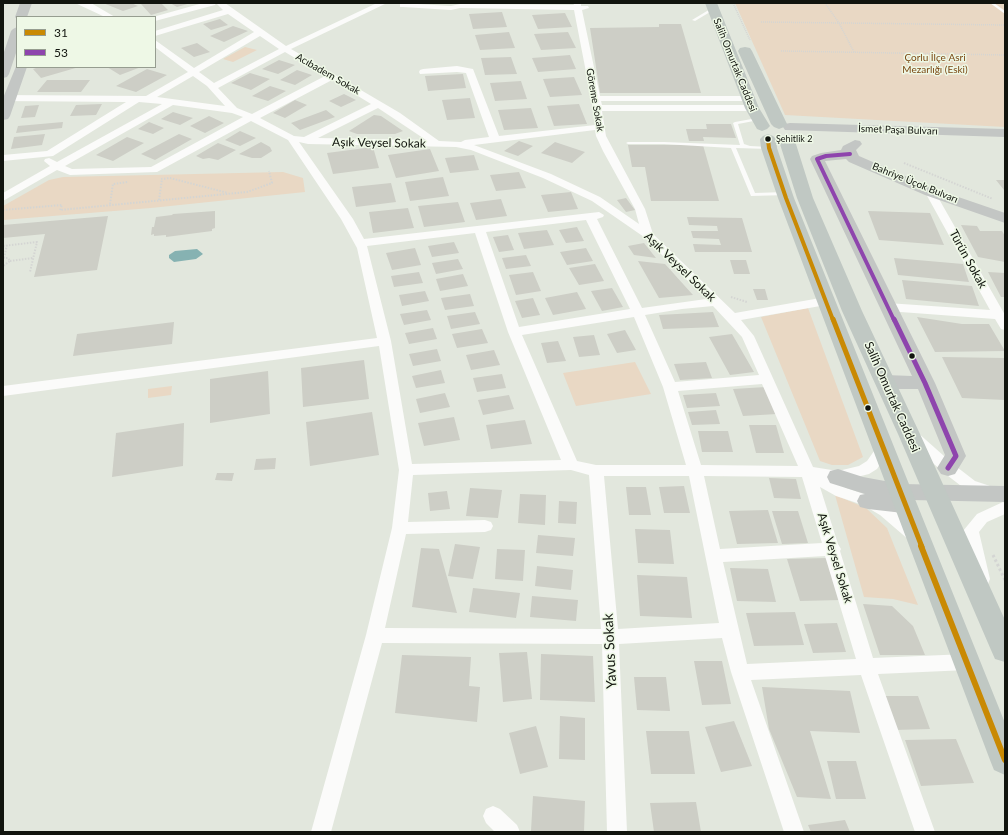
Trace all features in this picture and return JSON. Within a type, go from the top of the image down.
[{"type":"main road","name":"Salih Omurtak Caddesi","points":[[716,5],[730,17]]},
{"type":"main road","name":"Salih Omurtak Caddesi","points":[[716,5],[769,128],[805,198],[852,311],[909,434],[1005,650]]},
{"type":"main road","name":"Salih Omurtak Caddesi","points":[[739,37],[752,69],[769,128],[785,194],[1005,760]]},
{"type":"street","points":[[21,16],[26,3]]},
{"type":"street","points":[[78,3],[88,5],[109,16]]},
{"type":"street","points":[[156,19],[212,3]]},
{"type":"street","name":"Acıbadem Sokak","points":[[220,3],[229,11],[285,49],[397,114],[437,144]]},
{"type":"street","points":[[213,87],[285,49],[383,3]]},
{"type":"street","points":[[423,3],[460,6],[580,6]]},
{"type":"street","points":[[367,10],[397,5],[450,8],[460,6]]},
{"type":"street","name":"Göreme Sokak","points":[[580,6],[597,103],[601,136],[640,209],[648,235]]},
{"type":"street","points":[[156,34],[229,11]]},
{"type":"street","points":[[3,158],[49,154],[142,99],[194,72],[260,32]]},
{"type":"street","points":[[4,67],[16,34]]},
{"type":"street","points":[[156,44],[213,87],[234,110]]},
{"type":"street","points":[[3,116],[7,98],[21,68]]},
{"type":"street","points":[[423,72],[458,68],[470,71],[496,140]]},
{"type":"street","points":[[41,155],[57,166],[70,172],[153,170],[251,117],[333,76]]},
{"type":"street","name":"Aşık Veysel Sokak","points":[[7,98],[142,99],[234,110],[298,140],[456,144],[474,148],[548,176],[596,199],[648,235],[721,298],[731,318],[748,336],[808,472],[833,549],[867,667],[924,832]]},
{"type":"street","points":[[3,198],[171,102]]},
{"type":"street","points":[[597,103],[769,128]]},
{"type":"street","points":[[321,832],[375,635],[400,528],[406,470],[385,341],[372,280],[363,248],[347,219],[298,140],[378,104]]},
{"type":"street","points":[[456,144],[600,127]]},
{"type":"street","name":"İsmet Paşa Bulvarı","points":[[769,128],[1005,133]]},
{"type":"street","name":"İsmet Paşa Bulvarı","points":[[769,128],[863,136],[1005,142]]},
{"type":"street","points":[[863,136],[848,149],[850,154],[826,156],[817,159],[887,307],[925,382],[956,456],[948,468]]},
{"type":"street","name":"Bahriye Üçok Bulvarı","points":[[850,154],[854,159],[930,192],[1005,218]]},
{"type":"street","name":"Türün Sokak","points":[[930,192],[1005,326]]},
{"type":"street","points":[[361,243],[615,213]]},
{"type":"street","points":[[590,216],[638,312],[670,387],[695,470],[729,630],[740,672],[794,832]]},
{"type":"street","points":[[480,230],[514,332],[571,465]]},
{"type":"street","points":[[514,332],[721,298]]},
{"type":"street","points":[[731,318],[826,301]]},
{"type":"street","points":[[887,307],[999,315]]},
{"type":"street","points":[[3,390],[385,341]]},
{"type":"street","points":[[670,387],[767,379]]},
{"type":"street","points":[[885,382],[925,382]]},
{"type":"street","points":[[909,434],[970,485],[1002,500]]},
{"type":"street","points":[[838,476],[852,474],[868,468],[878,458],[884,448]]},
{"type":"street","points":[[406,470],[571,465],[596,471],[695,470],[808,472],[838,476],[904,499]]},
{"type":"street","name":"Yavus Sokak","points":[[596,471],[610,637],[617,832]]},
{"type":"street","points":[[808,472],[841,492],[868,501],[885,511],[919,539]]},
{"type":"street","points":[[868,501],[904,499],[1002,500]]},
{"type":"street","points":[[992,622],[971,531],[982,518],[992,512],[1002,500]]},
{"type":"street","points":[[400,528],[486,526]]},
{"type":"street","points":[[713,556],[833,549]]},
{"type":"street","points":[[375,635],[610,637],[729,630]]},
{"type":"street","points":[[740,672],[967,662]]},
{"type":"street","points":[[494,816],[510,832]]},
{"type":"lane","points":[[992,3],[1005,13]]},
{"type":"lane","points":[[694,20],[716,5]]},
{"type":"lane","points":[[628,143],[733,146],[769,128]]},
{"type":"lane","points":[[733,146],[752,195],[785,194]]},
{"type":"path","points":[[733,3],[753,47]]},
{"type":"path","points":[[825,3],[839,23],[854,52]]},
{"type":"path","points":[[760,22],[1005,25]]},
{"type":"path","points":[[781,51],[1005,55]]},
{"type":"path","points":[[904,163],[994,199]]},
{"type":"path","points":[[3,210],[62,204],[60,210],[247,192],[272,183],[269,171]]},
{"type":"path","points":[[155,180],[170,178],[232,194]]},
{"type":"path","points":[[159,200],[162,179]]},
{"type":"path","points":[[110,204],[113,184],[134,182]]},
{"type":"path","points":[[3,246],[37,242],[30,272]]},
{"type":"path","points":[[7,245],[4,258],[10,259],[10,261]]},
{"type":"path","points":[[3,266],[10,261],[33,258]]},
{"type":"path","points":[[721,298],[752,302]]},
{"type":"path","points":[[992,552],[1005,580]]},
{"type":"green space","name":"Çorlu İlçe Asri Mezarlığı (Eski)","points":[[735,3],[1005,3],[1005,127],[785,115]]},
{"type":"green space","points":[[245,47],[257,50],[233,62],[223,59]]},
{"type":"green space","points":[[283,172],[303,178],[305,192],[151,208],[3,220],[3,206],[49,180],[63,177]]},
{"type":"green space","points":[[808,308],[863,457],[848,465],[832,465],[820,461],[761,317]]},
{"type":"green space","points":[[635,362],[651,394],[576,406],[563,373]]},
{"type":"green space","points":[[172,386],[171,395],[148,398],[148,389]]},
{"type":"green space","points":[[835,495],[866,508],[887,528],[918,605],[893,599],[864,597]]},
{"type":"water","points":[[197,249],[203,254],[196,259],[174,262],[169,258],[169,255],[175,251]]},
{"type":"building","points":[[103,3],[131,3],[138,6],[123,11]]},
{"type":"building","points":[[161,3],[168,10],[151,15],[141,4]]},
{"type":"building","points":[[170,3],[191,3],[177,7]]},
{"type":"building","points":[[502,12],[507,27],[473,29],[469,14]]},
{"type":"building","points":[[565,13],[572,27],[538,29],[532,15]]},
{"type":"building","points":[[220,19],[228,25],[211,30],[203,24]]},
{"type":"building","points":[[659,24],[681,24],[701,93],[600,93],[590,28],[659,27]]},
{"type":"building","points":[[233,26],[248,31],[224,42],[210,36]]},
{"type":"building","points":[[509,32],[515,48],[480,50],[475,35]]},
{"type":"building","points":[[568,32],[576,48],[541,50],[534,34]]},
{"type":"building","points":[[197,43],[210,52],[194,57],[181,48]]},
{"type":"building","points":[[570,55],[576,69],[538,72],[532,58]]},
{"type":"building","points":[[511,57],[517,74],[485,75],[481,58]]},
{"type":"building","points":[[279,60],[295,65],[278,74],[262,69]]},
{"type":"building","points":[[36,68],[76,68],[41,78],[33,69]]},
{"type":"building","points":[[109,68],[138,68],[120,75]]},
{"type":"building","points":[[147,69],[167,75],[136,92],[116,86]]},
{"type":"building","points":[[297,70],[312,75],[295,85],[280,80]]},
{"type":"building","points":[[250,73],[270,79],[251,90],[231,83]]},
{"type":"building","points":[[463,74],[466,88],[428,91],[425,76]]},
{"type":"building","points":[[574,77],[582,95],[550,97],[543,79]]},
{"type":"building","points":[[47,80],[90,80],[81,92],[37,92]]},
{"type":"building","points":[[521,81],[527,99],[495,101],[490,83]]},
{"type":"building","points":[[270,86],[286,91],[268,101],[252,96]]},
{"type":"building","points":[[344,94],[356,100],[341,107],[329,101]]},
{"type":"building","points":[[470,98],[475,118],[447,120],[442,100]]},
{"type":"building","points":[[295,100],[307,105],[285,118],[273,113]]},
{"type":"building","points":[[102,104],[96,115],[70,116],[76,105]]},
{"type":"building","points":[[579,104],[587,124],[554,126],[547,106]]},
{"type":"building","points":[[39,105],[35,117],[21,118],[25,106]]},
{"type":"building","points":[[531,108],[538,128],[504,130],[498,110]]},
{"type":"building","points":[[326,110],[335,117],[300,130],[291,123]]},
{"type":"building","points":[[173,112],[193,118],[180,125],[161,119]]},
{"type":"building","points":[[374,115],[381,116],[403,131],[395,134],[357,134],[349,131]]},
{"type":"building","points":[[209,116],[224,123],[205,133],[190,126]]},
{"type":"building","points":[[63,122],[62,128],[16,133],[18,126]]},
{"type":"building","points":[[149,122],[164,128],[153,134],[138,129]]},
{"type":"building","points":[[706,124],[731,124],[736,138],[703,137],[704,141],[689,141],[686,129],[707,129]]},
{"type":"building","points":[[240,131],[256,138],[240,146],[225,140]]},
{"type":"building","points":[[45,134],[42,145],[11,149],[14,137]]},
{"type":"building","points":[[179,134],[192,139],[155,160],[141,154]]},
{"type":"building","points":[[127,137],[144,143],[113,161],[96,155]]},
{"type":"building","points":[[519,141],[533,146],[518,156],[504,151]]},
{"type":"building","points":[[261,142],[270,147],[272,151],[261,158],[252,158],[239,154]]},
{"type":"building","points":[[555,142],[585,152],[572,163],[541,153]]},
{"type":"building","points":[[218,143],[236,150],[218,160],[209,158],[203,159],[196,156]]},
{"type":"building","points":[[628,145],[703,145],[719,201],[651,201],[645,167],[632,167]]},
{"type":"building","points":[[373,147],[379,168],[333,174],[327,153]]},
{"type":"building","points":[[430,149],[439,171],[396,178],[388,155]]},
{"type":"building","points":[[474,155],[479,170],[450,173],[445,158]]},
{"type":"building","points":[[519,172],[526,188],[496,191],[490,175]]},
{"type":"building","points":[[443,177],[449,196],[410,201],[405,182]]},
{"type":"building","points":[[996,180],[1005,180],[1005,190],[1004,190]]},
{"type":"building","points":[[391,183],[396,202],[356,207],[352,187]]},
{"type":"building","points":[[571,192],[578,209],[548,212],[541,195]]},
{"type":"building","points":[[626,198],[635,210],[626,212],[617,200]]},
{"type":"building","points":[[501,199],[507,216],[476,220],[470,203]]},
{"type":"building","points":[[458,202],[465,222],[424,227],[418,206]]},
{"type":"building","points":[[408,208],[414,228],[373,233],[369,212]]},
{"type":"building","points":[[215,211],[215,228],[212,229],[212,231],[166,237],[166,235],[151,235],[156,217],[173,214]]},
{"type":"building","points":[[868,211],[930,213],[944,245],[879,240]]},
{"type":"building","points":[[108,216],[97,270],[34,277],[45,234],[3,238],[3,225]]},
{"type":"building","points":[[687,217],[742,218],[752,252],[695,252],[693,244],[721,245],[719,239],[693,238],[691,231],[718,231],[717,226],[689,225]]},
{"type":"building","points":[[961,225],[977,226],[980,231],[1002,231],[1005,236],[1005,262],[978,257]]},
{"type":"building","points":[[577,227],[584,241],[566,243],[559,230]]},
{"type":"building","points":[[547,230],[554,245],[524,249],[518,233]]},
{"type":"building","points":[[508,235],[514,250],[499,252],[493,237]]},
{"type":"building","points":[[454,242],[459,253],[432,257],[428,246]]},
{"type":"building","points":[[644,243],[656,258],[634,255],[628,246]]},
{"type":"building","points":[[415,248],[421,265],[392,270],[386,253]]},
{"type":"building","points":[[586,248],[593,261],[567,265],[560,252]]},
{"type":"building","points":[[526,255],[531,266],[506,269],[502,258]]},
{"type":"building","points":[[894,258],[963,264],[969,282],[898,275]]},
{"type":"building","points":[[458,259],[463,269],[436,274],[432,263]]},
{"type":"building","points":[[730,260],[746,260],[750,274],[734,274]]},
{"type":"building","points":[[638,261],[665,264],[693,295],[659,298]]},
{"type":"building","points":[[595,264],[604,281],[579,285],[569,268]]},
{"type":"building","points":[[419,272],[423,283],[394,287],[391,276]]},
{"type":"building","points":[[533,272],[541,291],[516,295],[509,275]]},
{"type":"building","points":[[988,272],[1005,273],[1005,297],[1001,297]]},
{"type":"building","points":[[463,274],[468,286],[440,291],[436,279]]},
{"type":"building","points":[[902,280],[972,286],[979,306],[906,299]]},
{"type":"building","points":[[612,288],[623,307],[602,311],[591,291]]},
{"type":"building","points":[[753,289],[765,289],[768,300],[757,300]]},
{"type":"building","points":[[425,291],[429,301],[402,306],[399,295]]},
{"type":"building","points":[[577,292],[586,309],[553,315],[545,298]]},
{"type":"building","points":[[470,294],[474,306],[445,310],[441,298]]},
{"type":"building","points":[[533,298],[540,315],[522,318],[515,301]]},
{"type":"building","points":[[427,310],[431,320],[404,325],[400,314]]},
{"type":"building","points":[[475,312],[480,324],[451,329],[447,316]]},
{"type":"building","points":[[713,312],[719,327],[663,329],[659,315]]},
{"type":"building","points":[[917,317],[962,324],[989,324],[1005,351],[935,352]]},
{"type":"building","points":[[174,322],[172,344],[73,356],[77,334]]},
{"type":"building","points":[[433,328],[437,339],[409,344],[405,333]]},
{"type":"building","points":[[482,329],[488,343],[457,348],[452,334]]},
{"type":"building","points":[[625,330],[636,350],[617,353],[607,334]]},
{"type":"building","points":[[732,334],[754,372],[730,375],[709,337]]},
{"type":"building","points":[[594,335],[600,355],[579,357],[573,337]]},
{"type":"building","points":[[558,341],[566,361],[547,363],[541,343]]},
{"type":"building","points":[[437,349],[441,361],[413,366],[409,354]]},
{"type":"building","points":[[494,350],[500,365],[471,370],[466,355]]},
{"type":"building","points":[[942,357],[1005,358],[1005,400],[962,398]]},
{"type":"building","points":[[364,360],[369,399],[303,407],[301,368]]},
{"type":"building","points":[[706,362],[712,378],[680,380],[674,364]]},
{"type":"building","points":[[441,370],[445,383],[416,388],[412,376]]},
{"type":"building","points":[[268,371],[270,414],[210,423],[210,379]]},
{"type":"building","points":[[502,374],[506,388],[477,392],[473,378]]},
{"type":"building","points":[[766,387],[777,414],[743,416],[733,389]]},
{"type":"building","points":[[445,393],[450,407],[420,413],[416,399]]},
{"type":"building","points":[[716,393],[720,406],[687,408],[683,395]]},
{"type":"building","points":[[509,395],[514,409],[483,415],[478,400]]},
{"type":"building","points":[[716,410],[720,424],[692,425],[688,412]]},
{"type":"building","points":[[372,412],[379,455],[310,466],[306,422]]},
{"type":"building","points":[[454,417],[460,440],[424,446],[418,423]]},
{"type":"building","points":[[525,420],[532,444],[491,449],[486,425]]},
{"type":"building","points":[[184,423],[183,466],[112,477],[116,433]]},
{"type":"building","points":[[749,425],[776,425],[784,453],[756,453]]},
{"type":"building","points":[[698,431],[728,431],[733,452],[702,452]]},
{"type":"building","points":[[276,458],[275,469],[254,470],[256,459]]},
{"type":"building","points":[[217,473],[234,473],[232,481],[215,480]]},
{"type":"building","points":[[769,478],[796,479],[801,499],[774,498]]},
{"type":"building","points":[[684,486],[690,513],[664,513],[659,487]]},
{"type":"building","points":[[626,487],[646,487],[651,515],[629,515]]},
{"type":"building","points":[[470,488],[502,490],[498,518],[466,516]]},
{"type":"building","points":[[447,491],[450,509],[430,511],[428,493]]},
{"type":"building","points":[[520,494],[546,495],[545,525],[518,523]]},
{"type":"building","points":[[559,501],[577,502],[576,524],[558,523]]},
{"type":"building","points":[[768,510],[778,543],[737,544],[729,511]]},
{"type":"building","points":[[772,511],[798,511],[808,543],[782,544]]},
{"type":"building","points":[[635,529],[670,530],[674,564],[638,563]]},
{"type":"building","points":[[538,535],[575,538],[573,556],[536,553]]},
{"type":"building","points":[[455,544],[480,547],[473,579],[448,576]]},
{"type":"building","points":[[421,548],[439,549],[457,613],[412,607]]},
{"type":"building","points":[[497,549],[525,550],[523,581],[495,579]]},
{"type":"building","points":[[827,558],[841,600],[800,601],[787,559]]},
{"type":"building","points":[[537,566],[573,570],[571,590],[535,586]]},
{"type":"building","points":[[730,568],[768,569],[776,602],[737,601]]},
{"type":"building","points":[[637,575],[687,577],[692,618],[640,616]]},
{"type":"building","points":[[473,588],[520,593],[516,618],[469,612]]},
{"type":"building","points":[[532,596],[578,600],[576,621],[530,617]]},
{"type":"building","points":[[863,604],[892,606],[913,626],[925,655],[880,655]]},
{"type":"building","points":[[795,612],[804,645],[754,646],[746,613]]},
{"type":"building","points":[[837,623],[846,652],[813,653],[804,624]]},
{"type":"building","points":[[527,652],[532,699],[503,702],[499,653]]},
{"type":"building","points":[[541,654],[593,656],[595,702],[540,700]]},
{"type":"building","points":[[402,655],[471,657],[469,686],[480,687],[477,722],[395,713]]},
{"type":"building","points":[[694,661],[722,661],[731,704],[702,705]]},
{"type":"building","points":[[634,677],[666,677],[670,711],[637,710]]},
{"type":"building","points":[[762,687],[850,691],[860,733],[810,731],[831,799],[797,797],[769,729]]},
{"type":"building","points":[[882,696],[918,696],[930,729],[894,730]]},
{"type":"building","points":[[560,716],[585,718],[585,760],[559,759]]},
{"type":"building","points":[[734,721],[752,766],[721,772],[705,727]]},
{"type":"building","points":[[536,726],[548,767],[520,774],[509,733]]},
{"type":"building","points":[[646,731],[689,731],[695,774],[651,774]]},
{"type":"building","points":[[956,739],[974,783],[921,786],[905,740]]},
{"type":"building","points":[[827,761],[856,761],[866,799],[836,799]]},
{"type":"building","points":[[533,796],[585,801],[584,832],[531,831]]},
{"type":"building","points":[[696,802],[701,832],[654,832],[650,803]]},
{"type":"building","points":[[845,820],[850,832],[811,832],[808,825]]},
{"type":"transit line","name":"31","points":[[768,139],[769,148],[786,198],[1005,760]]},
{"type":"transit line","name":"53","points":[[850,154],[826,156],[817,159],[925,383],[956,456],[948,468]]},
{"type":"place","name":"Şehitlik 2","points":[[768,139]]}]
